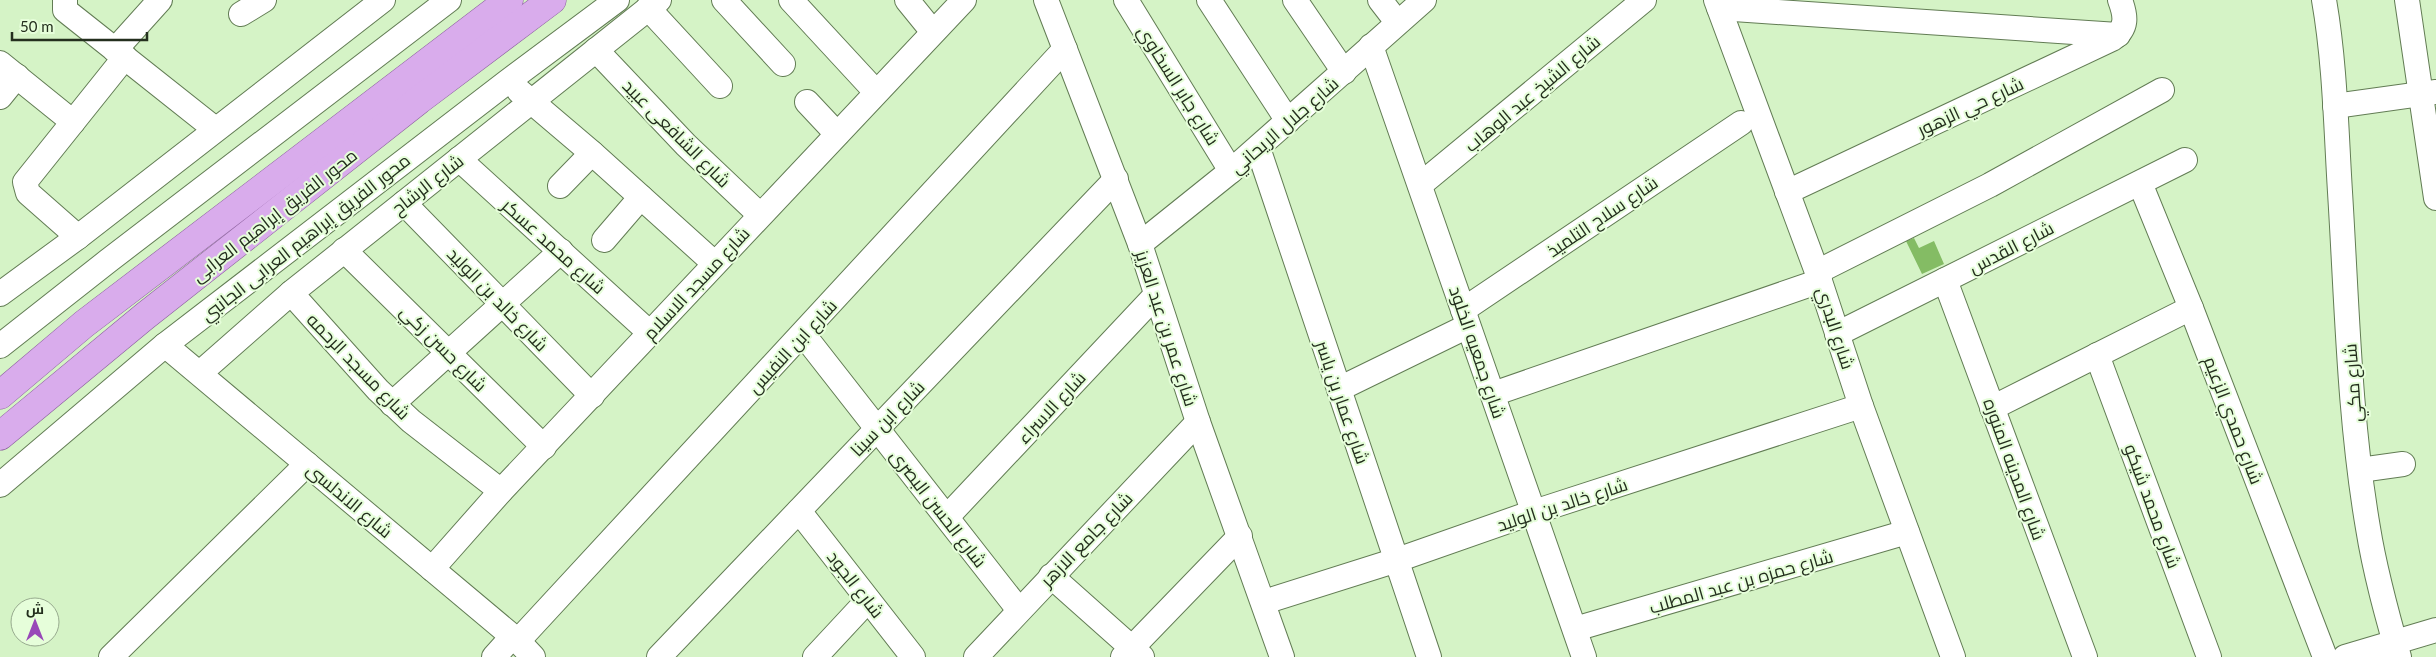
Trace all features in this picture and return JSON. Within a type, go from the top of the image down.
[{"type":"main road","name":"محور الفريق إبراهيم العرابى","points":[[0,395],[84,324],[510,0]]},
{"type":"main road","name":"محور الفريق إبراهيم العرابى","points":[[0,436],[124,333],[419,100],[552,0]]},
{"type":"street","points":[[65,0],[65,10],[215,129]]},
{"type":"street","points":[[78,237],[28,193],[25,188],[28,177],[73,122],[160,0]]},
{"type":"street","points":[[241,14],[264,0]]},
{"type":"street","points":[[0,294],[78,237],[383,0]]},
{"type":"street","points":[[0,346],[449,0]]},
{"type":"street","name":"محور الفريق إبراهيم العرابى الجانبي","points":[[0,485],[165,345],[507,82],[617,0]]},
{"type":"street","points":[[724,0],[783,64]]},
{"type":"street","points":[[791,0],[876,92]]},
{"type":"street","points":[[907,0],[933,32]]},
{"type":"street","name":"شارع مسجد الاسلام","points":[[432,569],[501,491],[592,396],[714,263],[964,0]]},
{"type":"street","name":"شارع عمر بن عبد العزيز","points":[[1046,0],[1140,244],[1155,296],[1198,422],[1264,602],[1277,654]]},
{"type":"street","name":"شارع جابر السخاوي","points":[[1126,0],[1232,171]]},
{"type":"street","points":[[1210,0],[1288,121]]},
{"type":"street","points":[[1295,0],[1344,72]]},
{"type":"street","points":[[1380,0],[1396,22]]},
{"type":"street","name":"شارع جلال الريحاني","points":[[1140,244],[1232,171],[1344,72],[1396,22],[1424,0]]},
{"type":"street","name":"شارع الشيخ عبد الوهاب","points":[[1420,185],[1644,0]]},
{"type":"street","points":[[1718,4],[2118,35],[2125,20],[2120,0]]},
{"type":"street","name":"شارع مكي","points":[[2324,0],[2332,60],[2350,381],[2360,470],[2372,547],[2397,650]]},
{"type":"street","points":[[2407,0],[2428,93],[2436,198]]},
{"type":"street","points":[[653,4],[720,86]]},
{"type":"street","name":"شارع الرشاح","points":[[200,374],[291,293],[653,4]]},
{"type":"street","name":"شارع البدري","points":[[1718,4],[1818,276],[1861,406],[1953,657]]},
{"type":"street","name":"شارع حي الزهور","points":[[1787,192],[2118,35]]},
{"type":"street","name":"شارع جمعيه الخلود","points":[[1371,46],[1584,657]]},
{"type":"street","name":"شارع ابن النفيس","points":[[494,657],[521,645],[1065,49]]},
{"type":"street","name":"شارع الشافعى عبيد","points":[[596,50],[686,145],[760,215]]},
{"type":"street","points":[[0,97],[8,70],[73,122]]},
{"type":"street","points":[[507,82],[592,153],[714,263]]},
{"type":"street","points":[[1493,394],[1818,276],[1990,185],[2162,90]]},
{"type":"street","points":[[2334,106],[2428,93]]},
{"type":"street","points":[[807,102],[837,134]]},
{"type":"street","name":"شارع سلاح التلميذ","points":[[1339,389],[1465,318],[1741,123]]},
{"type":"street","name":"شارع عمار بن ياسر","points":[[1258,148],[1429,657]]},
{"type":"street","points":[[560,186],[592,153]]},
{"type":"street","name":"شارع محمد عسكر","points":[[459,159],[650,333]]},
{"type":"street","name":"شارع القدس","points":[[1838,334],[2185,160]]},
{"type":"street","name":"شارع ابن سينا","points":[[659,657],[1116,179]]},
{"type":"street","name":"شارع حمدي الزعيم","points":[[2140,183],[2191,308],[2325,657]]},
{"type":"street","points":[[604,240],[641,197]]},
{"type":"street","name":"شارع خالد بن الوليد","points":[[404,203],[592,396]]},
{"type":"street","name":"شارع حسن زكي","points":[[344,250],[544,447]]},
{"type":"street","points":[[392,404],[561,251]]},
{"type":"street","name":"شارع المدينه المنوره","points":[[1945,280],[2085,657]]},
{"type":"street","name":"شارع مسجد الرحمه","points":[[291,293],[392,404],[501,491]]},
{"type":"street","name":"شارع الاسراء","points":[[947,518],[1155,296]]},
{"type":"street","points":[[1992,408],[2191,308]]},
{"type":"street","name":"شارع الحسن البصرى","points":[[803,334],[1019,610]]},
{"type":"street","name":"شارع الاندلسى","points":[[165,345],[521,645]]},
{"type":"street","name":"شارع محمد شيكو","points":[[2097,355],[2209,657]]},
{"type":"street","name":"شارع خالد بن الوليد","points":[[1264,602],[1397,560],[1534,512],[1861,406]]},
{"type":"street","name":"شارع جامع الازهر","points":[[976,657],[1050,576],[1198,422]]},
{"type":"street","points":[[111,657],[307,464]]},
{"type":"street","points":[[2360,470],[2403,464]]},
{"type":"street","name":"شارع الجود","points":[[799,511],[913,657]]},
{"type":"street","name":"شارع حمزه بن عبد المطلب","points":[[1575,629],[1907,532]]},
{"type":"street","points":[[1050,576],[1132,654],[1240,536]]},
{"type":"street","points":[[815,657],[868,600]]},
{"type":"street","points":[[2345,657],[2397,650],[2436,630]]},
{"type":"building","points":[[1914,238],[1919,248],[1934,241],[1944,264],[1922,274],[1906,241]]}]
